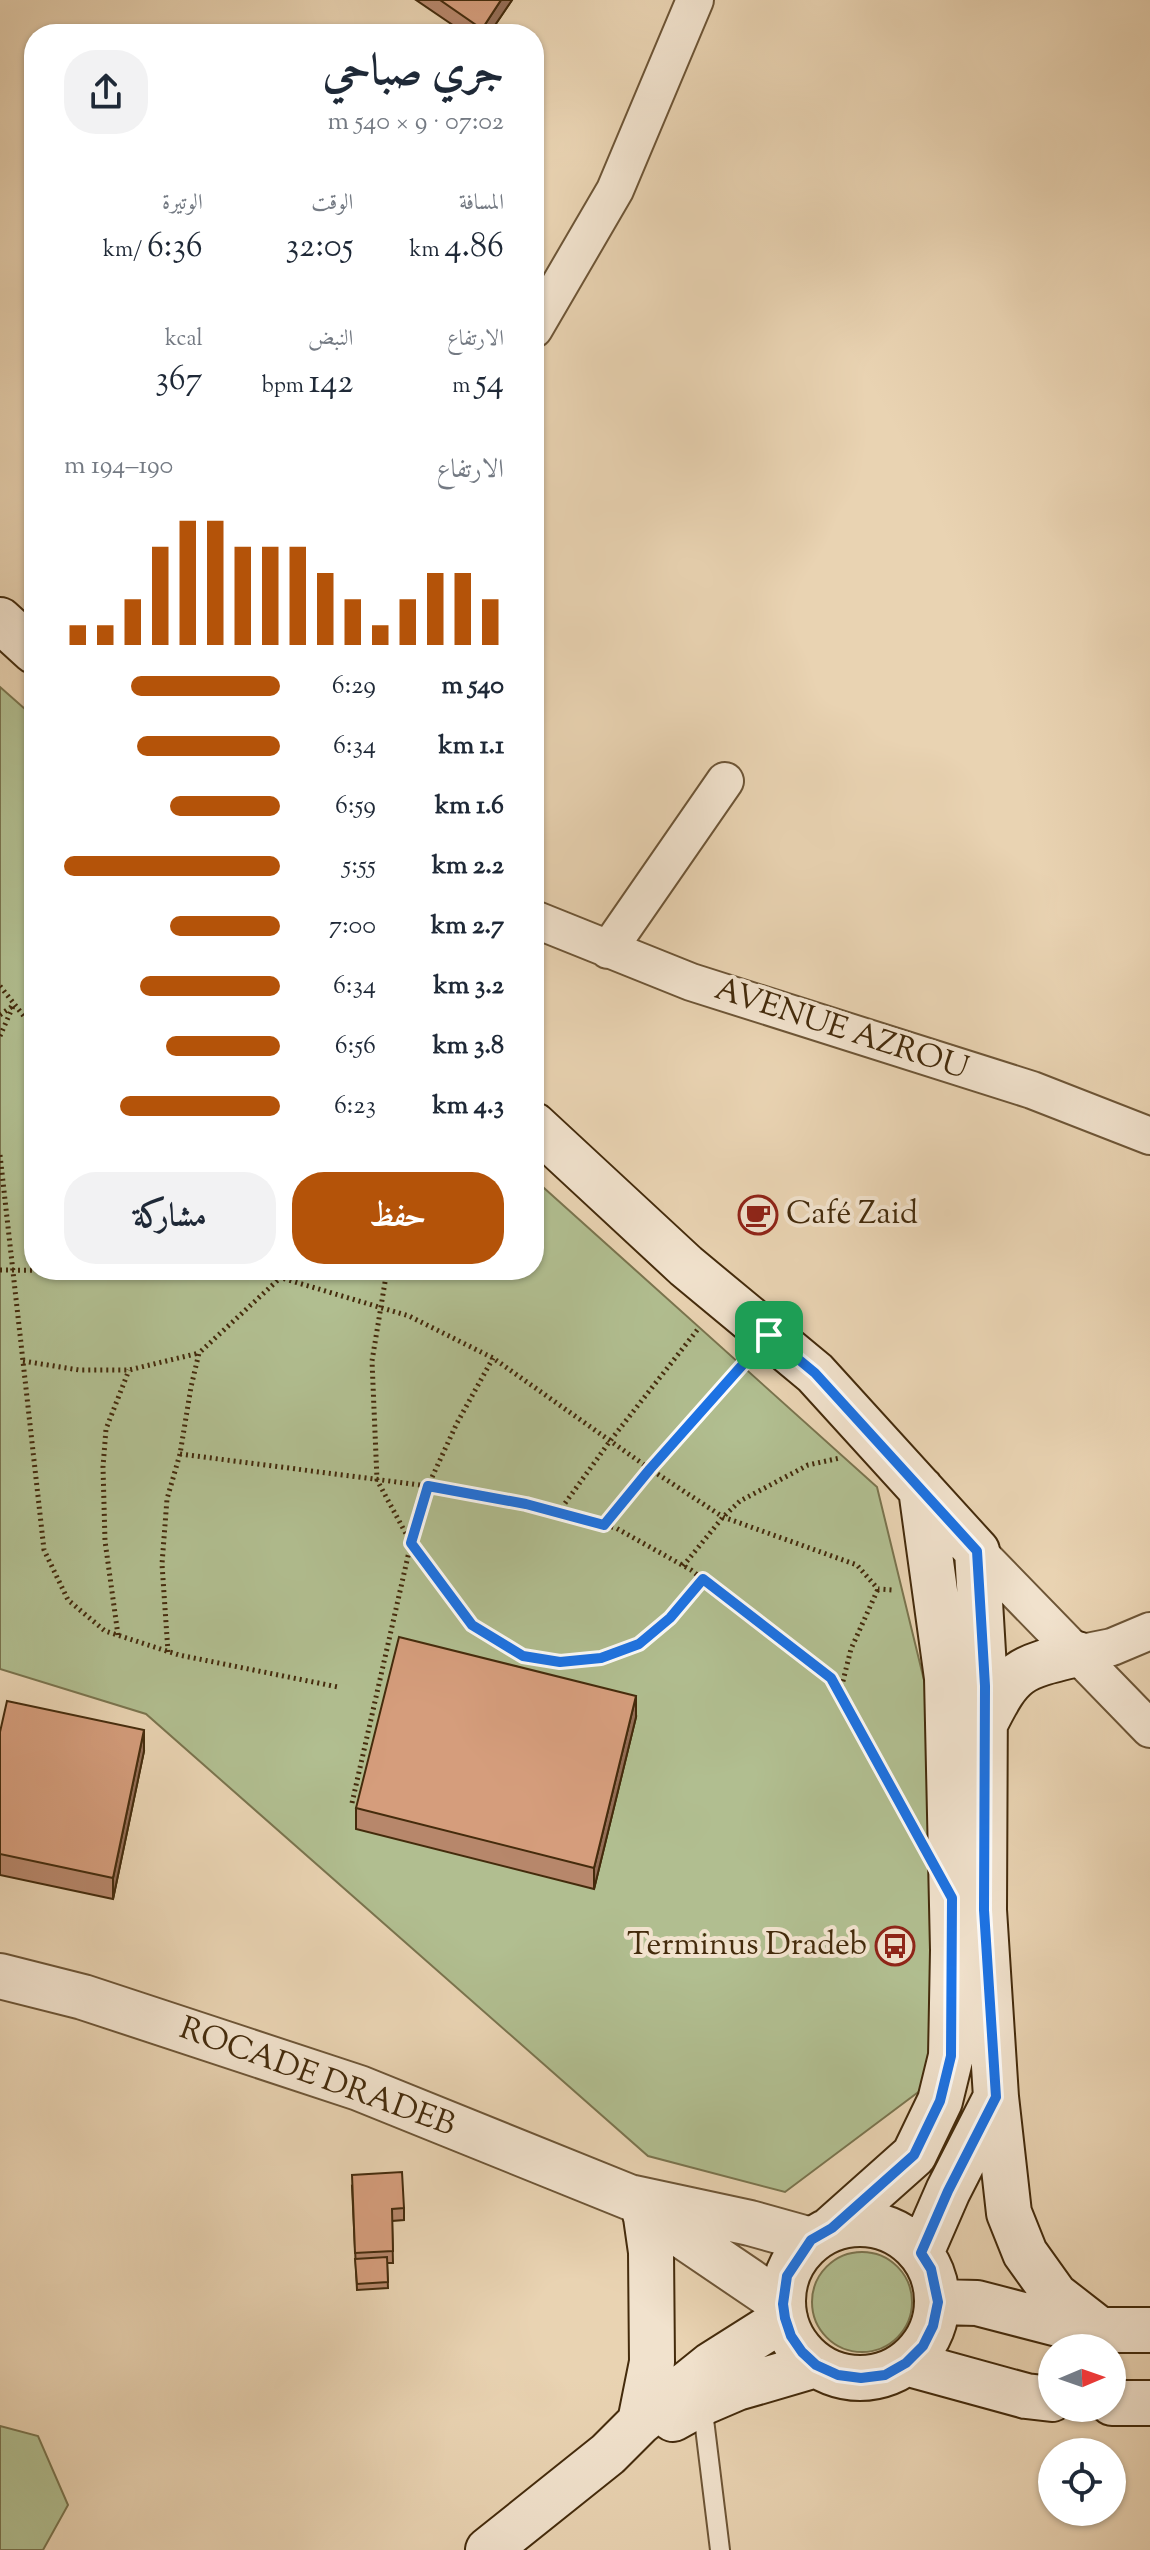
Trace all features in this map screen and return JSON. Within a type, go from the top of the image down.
[{"type":"main road","points":[[0,620],[24,642]]},
{"type":"main road","points":[[544,1134],[686,1266],[815,1373],[977,1551],[985,1724],[984,1910],[996,2097],[1009,2213],[1025,2253],[1055,2295],[1100,2330]]},
{"type":"main road","points":[[822,2234],[859,2224],[893,2231],[921,2253],[931,2269],[938,2302],[933,2326],[923,2346],[906,2363],[885,2375],[861,2378],[838,2375],[816,2365],[791,2336],[784,2311],[787,2276],[822,2234],[914,2155],[940,2101],[951,2056],[947,1678],[921,1489]]},
{"type":"main road","points":[[985,1724],[1002,1690],[1015,1675],[1049,1660],[1077,1654]]},
{"type":"main road","name":"ROCADE DRADEB","points":[[0,1976],[83,1997],[359,2088],[637,2204],[822,2234]]},
{"type":"main road","points":[[921,2253],[948,2191],[996,2097]]},
{"type":"main road","points":[[637,2204],[651,2252],[652,2362],[640,2422]]},
{"type":"main road","name":"ROCADE DRADEB","points":[[637,2204],[784,2311]]},
{"type":"main road","points":[[938,2302],[977,2303],[1058,2324],[1100,2330],[1150,2330]]},
{"type":"main road","points":[[488,2550],[608,2454],[640,2422],[784,2311]]},
{"type":"main road","points":[[906,2363],[1038,2397]]},
{"type":"main road","points":[[608,2454],[702,2403],[737,2388],[816,2365]]},
{"type":"main road","points":[[1126,2403],[1150,2403]]},
{"type":"street","points":[[544,312],[615,190],[695,0]]},
{"type":"street","points":[[608,950],[725,781]]},
{"type":"street","name":"AVENUE AZROU","points":[[544,923],[691,982],[1032,1090],[1150,1136]]},
{"type":"street","points":[[977,1551],[1150,1729]]},
{"type":"street","points":[[1077,1654],[1112,1647],[1150,1631]]},
{"type":"lane","points":[[702,2403],[720,2550]]},
{"type":"path","points":[[0,986],[24,1016]]},
{"type":"path","points":[[0,1015],[14,1004]]},
{"type":"path","points":[[0,1036],[14,1004]]},
{"type":"path","points":[[0,1155],[44,1550],[68,1600],[105,1631],[168,1652],[338,1687]]},
{"type":"path","points":[[0,1270],[24,1270]]},
{"type":"path","points":[[23,1361],[79,1370],[129,1370],[199,1353],[278,1280]]},
{"type":"path","points":[[283,1280],[409,1316],[493,1358],[723,1517],[857,1565],[878,1589],[936,1592]]},
{"type":"path","points":[[385,1280],[372,1361],[377,1480],[411,1543],[472,1625],[523,1656],[560,1662],[601,1658],[639,1644],[670,1618],[703,1579]]},
{"type":"path","points":[[558,1513],[723,1297]]},
{"type":"path","points":[[604,1525],[769,1335]]},
{"type":"path","points":[[168,1652],[162,1564],[167,1499],[180,1454],[199,1353]]},
{"type":"path","points":[[352,1803],[411,1543],[428,1486],[457,1423],[493,1358]]},
{"type":"path","points":[[118,1635],[105,1541],[103,1467],[106,1429],[129,1370]]},
{"type":"path","points":[[683,1566],[740,1501],[808,1465],[884,1449]]},
{"type":"path","points":[[180,1454],[428,1486],[616,1528],[703,1579],[831,1678],[910,1824]]},
{"type":"path","points":[[840,1694],[851,1649],[878,1589]]},
{"type":"green space","points":[[0,687],[24,708],[24,1280],[544,1280],[544,1188],[877,1487],[933,1717],[929,2084],[785,2192],[648,2156],[146,1714],[0,1669]]},
{"type":"green space","points":[[862,2252],[881,2256],[897,2267],[908,2283],[912,2302],[908,2321],[897,2337],[881,2348],[862,2352],[843,2348],[827,2337],[816,2321],[812,2302],[816,2283],[827,2267],[843,2256]]},
{"type":"green space","points":[[0,2426],[38,2436],[68,2505],[43,2550],[0,2550]]},
{"type":"building","points":[[440,0],[501,0],[485,24],[475,24]]},
{"type":"building","points":[[399,1637],[636,1696],[594,1868],[356,1808]]},
{"type":"building","points":[[7,1701],[144,1730],[113,1878],[0,1854],[0,1732]]},
{"type":"building","points":[[402,2172],[404,2208],[392,2209],[393,2251],[355,2253],[352,2175]]},
{"type":"building","points":[[387,2257],[388,2282],[357,2284],[355,2259]]},
{"type":"place","name":"Café Zaid","points":[[758,1215]]},
{"type":"place","name":"Terminus Dradeb","points":[[895,1946]]},
{"type":"route","points":[[769,1335],[815,1373],[977,1551],[985,1686],[984,1910],[996,2097],[948,2191],[921,2253],[936,2285],[938,2302],[933,2326],[923,2346],[906,2363],[885,2375],[861,2378],[838,2375],[816,2365],[802,2352],[791,2336],[785,2318],[783,2304],[787,2276],[811,2240],[832,2228],[914,2155],[940,2101],[951,2056],[952,1898],[831,1678],[703,1579],[670,1618],[639,1644],[601,1658],[560,1662],[523,1656],[472,1625],[411,1543],[428,1486],[526,1504],[604,1525],[769,1335]]}]
